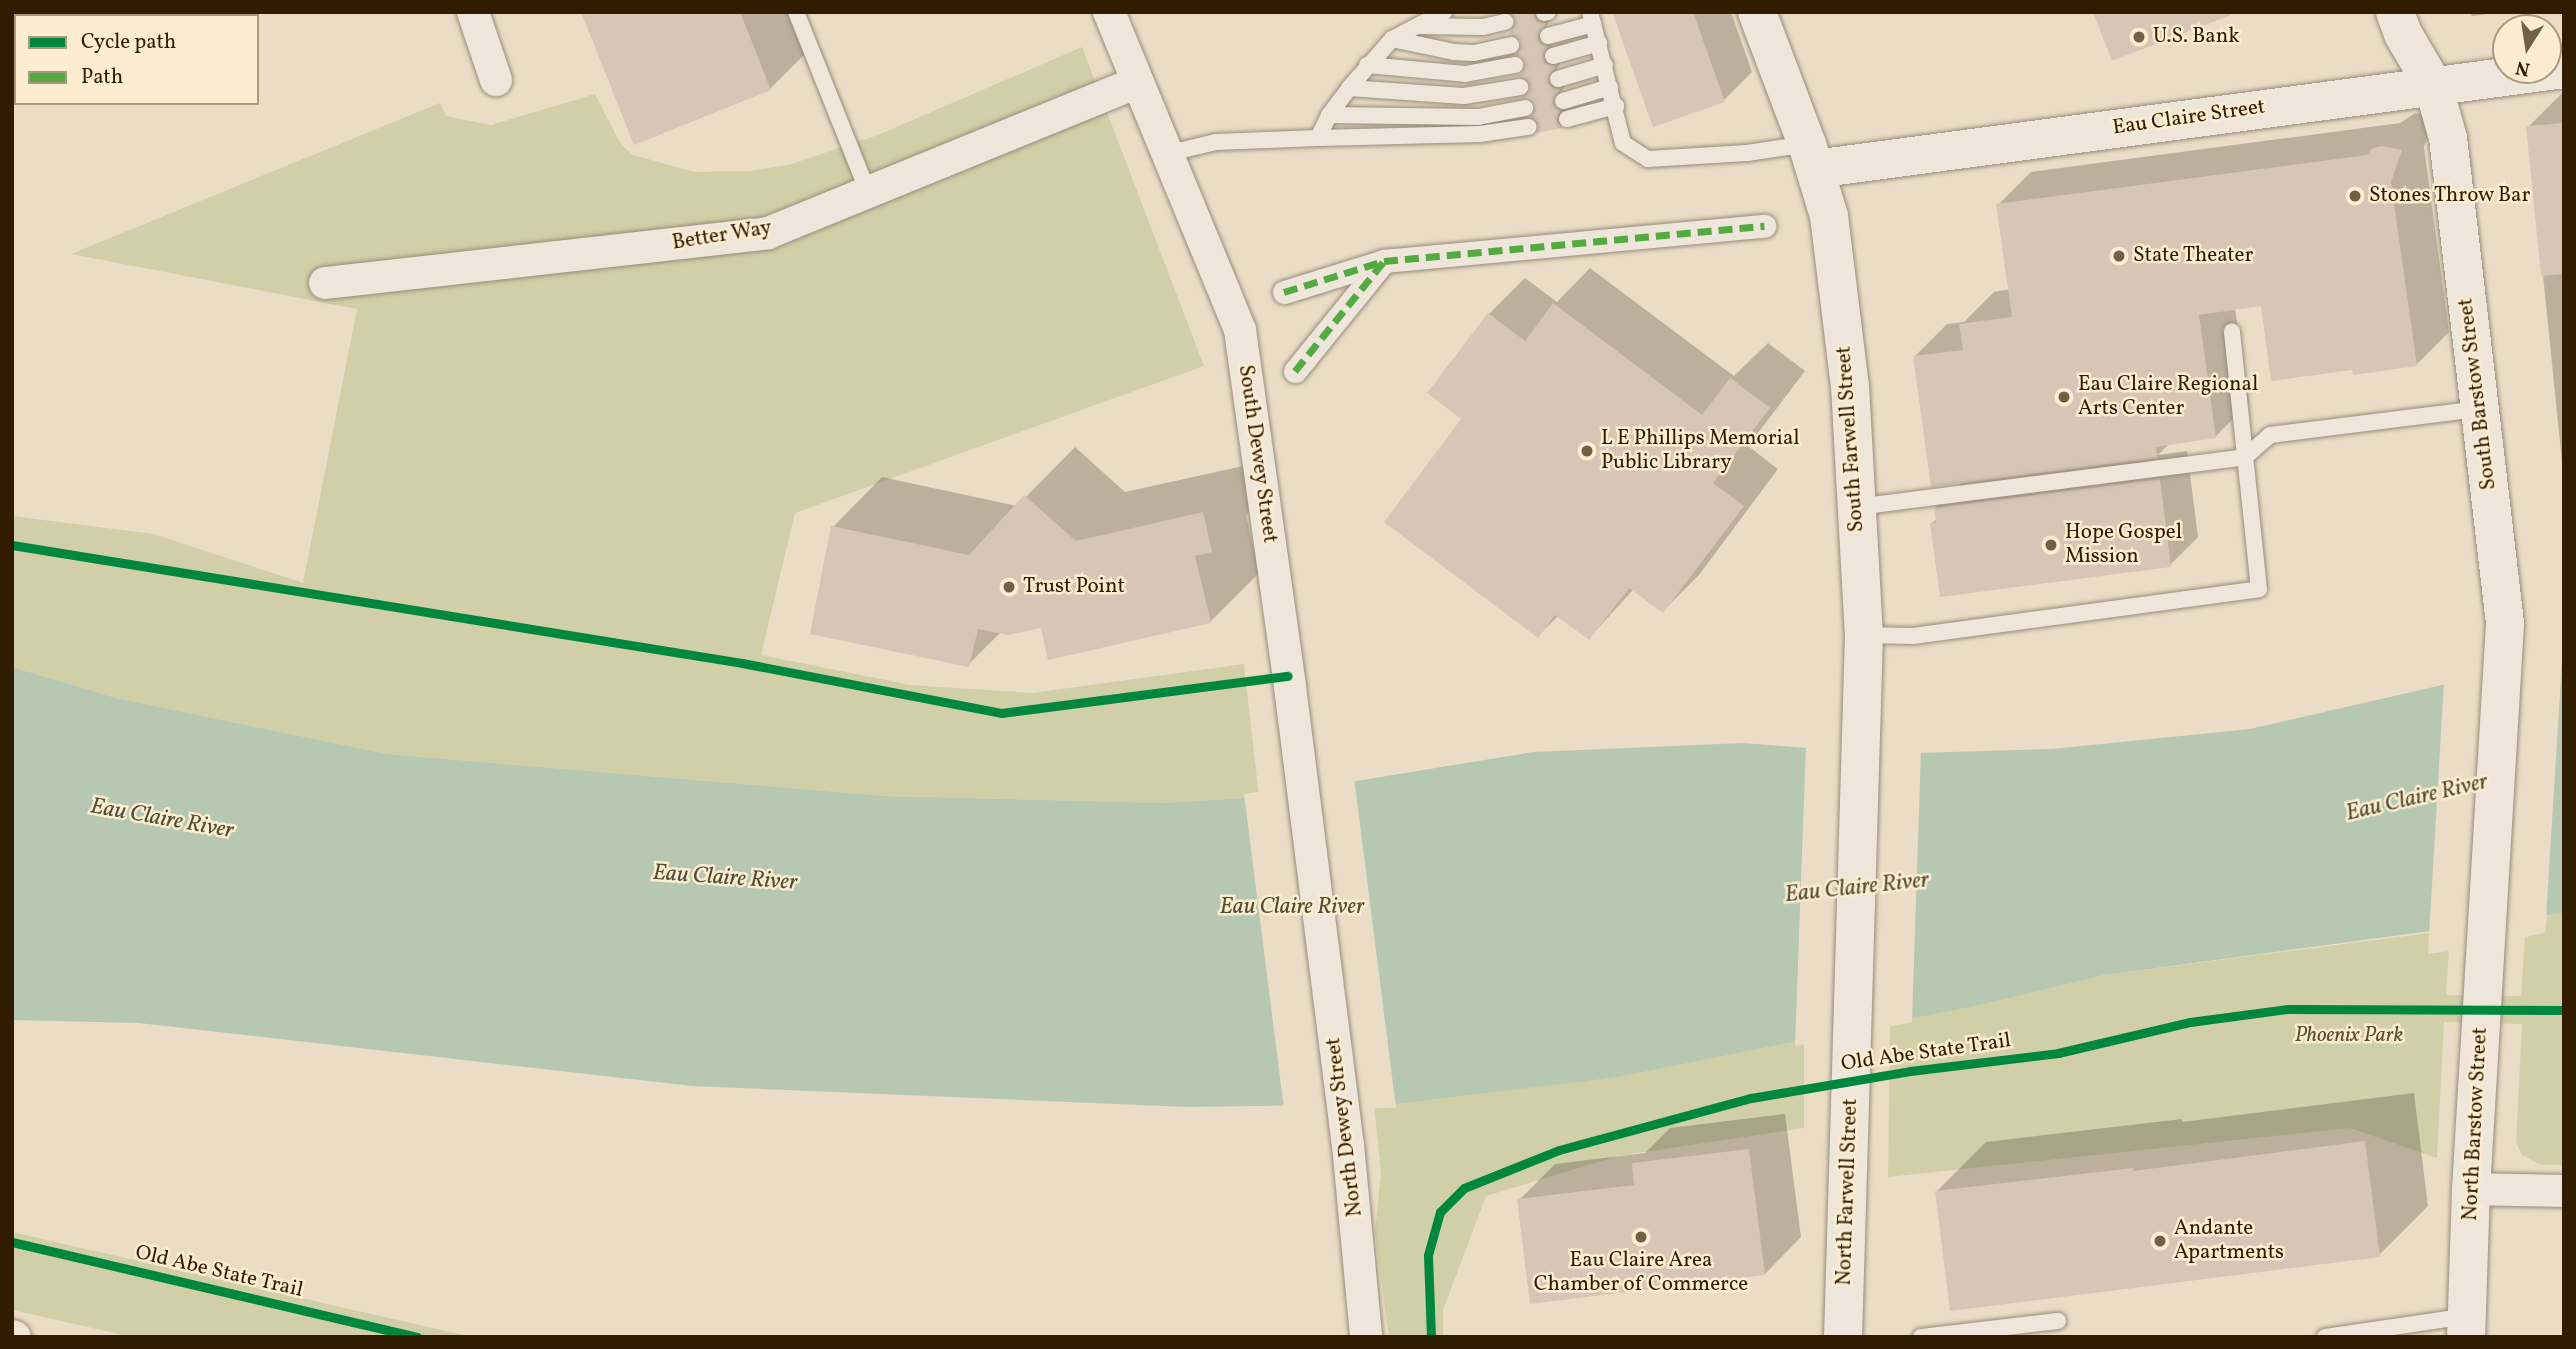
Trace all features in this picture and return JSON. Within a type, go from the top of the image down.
[{"type":"street","points":[[473,12],[496,80]]},
{"type":"street","name":"South Dewey Street","points":[[1109,12],[1240,330],[1319,919]]},
{"type":"street","name":"South Farwell Street","points":[[1757,12],[1811,156],[1829,216],[1843,333],[1864,635],[1858,879]]},
{"type":"street","name":"South Barstow Street","points":[[2395,12],[2403,34],[2433,86],[2448,138],[2505,624],[2493,786]]},
{"type":"street","name":"Eau Claire Street","points":[[1811,156],[2564,69]]},
{"type":"street","name":"Better Way","points":[[325,283],[768,233],[1136,83]]},
{"type":"street","points":[[1284,292],[1384,261],[1764,226]]},
{"type":"street","points":[[1295,371],[1384,261]]},
{"type":"street","name":"North Barstow Street","points":[[2467,1326],[2471,1189],[2493,786]]},
{"type":"street","name":"North Farwell Street","points":[[1843,1337],[1858,879]]},
{"type":"street","name":"North Dewey Street","points":[[1319,919],[1348,1145],[1366,1337]]},
{"type":"street","points":[[2471,1189],[2564,1191]]},
{"type":"lane","points":[[796,12],[868,192]]},
{"type":"lane","points":[[1318,138],[1329,115],[1367,65],[1392,38],[1444,12]]},
{"type":"lane","points":[[1548,36],[1592,18],[1616,106],[1623,143],[1648,159],[1747,153],[1811,156]]},
{"type":"lane","points":[[1416,26],[1483,27],[1506,22]]},
{"type":"lane","points":[[1392,38],[1454,52],[1474,53],[1511,45]]},
{"type":"lane","points":[[1553,56],[1599,43]]},
{"type":"lane","points":[[1367,65],[1465,75],[1515,65]]},
{"type":"lane","points":[[1558,79],[1605,65]]},
{"type":"lane","points":[[1563,101],[1611,87]]},
{"type":"lane","points":[[1349,88],[1464,96],[1520,88]]},
{"type":"lane","points":[[1567,119],[1616,106]]},
{"type":"lane","points":[[1329,115],[1478,117],[1525,108]]},
{"type":"lane","points":[[1166,154],[1216,142],[1480,134],[1528,127]]},
{"type":"lane","points":[[1864,635],[1913,636],[2259,589],[2232,331]]},
{"type":"lane","points":[[1857,507],[2245,457],[2270,435],[2479,410]]},
{"type":"lane","points":[[1921,1337],[2058,1321]]},
{"type":"lane","points":[[2325,1337],[2467,1326]]},
{"type":"green space","points":[[1082,47],[1204,366],[795,513],[761,655],[911,685],[1032,693],[1244,664],[1259,797],[1166,803],[884,796],[387,754],[116,698],[12,667],[12,516],[154,534],[303,583],[357,309],[71,254],[440,103],[446,116],[491,125],[595,94],[620,143],[633,155],[695,172],[749,171],[788,165],[878,135]]},
{"type":"green space","name":"Phoenix Park","points":[[2564,913],[2564,1165],[2542,1165],[2531,1160],[2522,1155],[2516,1143],[2522,1024],[2444,1022],[2437,1158],[2350,1128],[1888,1177],[1890,1022],[2104,975],[2429,933],[2428,954],[2449,951],[2446,995],[2521,996],[2525,937],[2545,933],[2547,916]]},
{"type":"green space","points":[[1804,1040],[1804,1128],[1618,1156],[1486,1196],[1443,1310],[1443,1337],[1389,1337],[1375,1232],[1381,1173],[1374,1105],[1619,1077]]},
{"type":"green space","points":[[12,1232],[472,1337],[132,1337],[12,1310]]},
{"type":"water","name":"Eau Claire River","points":[[2564,648],[2564,913],[2104,975],[1979,1005],[1619,1077],[1394,1104],[1187,1107],[692,1086],[139,1023],[12,1020],[12,667],[116,698],[387,754],[884,796],[1166,803],[1259,797],[1533,752],[1743,743],[1885,754],[2052,749],[2250,729],[2464,680]]},
{"type":"pier","points":[[2563,645],[2546,919],[2429,936],[2444,681]]},
{"type":"pier","points":[[1806,744],[1886,751],[1921,750],[1912,1022],[1795,1046]]},
{"type":"pier","points":[[1354,777],[1396,1108],[1284,1109],[1244,794]]},
{"type":"building","points":[[581,12],[740,12],[771,90],[634,145]]},
{"type":"building","points":[[1509,12],[1534,12],[1537,21],[1546,23],[1538,38],[1541,44],[1549,46],[1543,54],[1545,63],[1556,66],[1548,81],[1551,87],[1560,89],[1553,103],[1560,111],[1557,121],[1562,128],[1536,133],[1538,125],[1530,117],[1535,105],[1529,98],[1522,97],[1529,91],[1530,85],[1517,75],[1522,73],[1525,64],[1523,58],[1515,55],[1521,43],[1518,38],[1508,35],[1515,20]]},
{"type":"building","points":[[1612,12],[1693,12],[1725,102],[1653,127]]},
{"type":"building","name":"U.S. Bank","points":[[2093,12],[2231,12],[2231,15],[2112,61]]},
{"type":"building","points":[[2564,123],[2564,274],[2541,276],[2526,126]]},
{"type":"building","points":[[2381,146],[2402,150],[2391,182],[2417,366],[2353,375],[2352,370],[2271,381],[2261,306],[2199,315],[2216,438],[2156,447],[2157,458],[1931,487],[1913,356],[1963,350],[1959,324],[2012,317],[1996,204],[2367,155],[2373,148]]},
{"type":"building","name":"L E Phillips Memorial Public Library","points":[[1553,303],[1702,415],[1730,378],[1770,408],[1713,483],[1744,506],[1663,613],[1629,588],[1589,640],[1555,615],[1538,638],[1384,522],[1461,419],[1427,393],[1488,313],[1525,341]]},
{"type":"building","name":"Hope Gospel Mission","points":[[2160,479],[2171,567],[1940,597],[1930,523],[1936,522],[1934,508]]},
{"type":"building","points":[[1024,495],[1076,541],[1203,512],[1212,552],[1195,556],[1211,623],[1048,660],[1041,628],[1008,635],[978,629],[969,667],[810,634],[831,526],[969,555]]},
{"type":"building","name":"Andante Apartments","points":[[2365,1141],[2380,1257],[1950,1311],[1935,1191],[2133,1168],[2133,1171]]},
{"type":"building","name":"Eau Claire Area Chamber of Commerce","points":[[1749,1149],[1765,1275],[1530,1304],[1517,1199],[1634,1185],[1632,1163]]},
{"type":"marked path","points":[[1284,292],[1384,261],[1764,226]]},
{"type":"marked path","points":[[1295,371],[1384,261]]},
{"type":"cycle path","points":[[12,545],[742,663],[1002,713],[1288,676]]},
{"type":"cycle path","name":"Old Abe State Trail","points":[[1431,1337],[1428,1255],[1440,1212],[1464,1188],[1559,1150],[1751,1098],[1910,1071],[2058,1053],[2190,1022],[2288,1009],[2564,1010]]},
{"type":"cycle path","name":"Old Abe State Trail","points":[[12,1242],[417,1337]]},
{"type":"place","name":"U.S. Bank","points":[[2139,37]]},
{"type":"place","name":"Stones Throw Bar","points":[[2355,196]]},
{"type":"place","name":"State Theater","points":[[2119,256]]},
{"type":"place","name":"Eau Claire Regional Arts Center","points":[[2064,397]]},
{"type":"place","name":"L E Phillips Memorial Public Library","points":[[1587,451]]},
{"type":"place","name":"Hope Gospel Mission","points":[[2051,545]]},
{"type":"place","name":"Trust Point","points":[[1009,587]]},
{"type":"place","name":"Eau Claire Area Chamber of Commerce","points":[[1641,1237]]},
{"type":"place","name":"Andante Apartments","points":[[2160,1241]]}]
